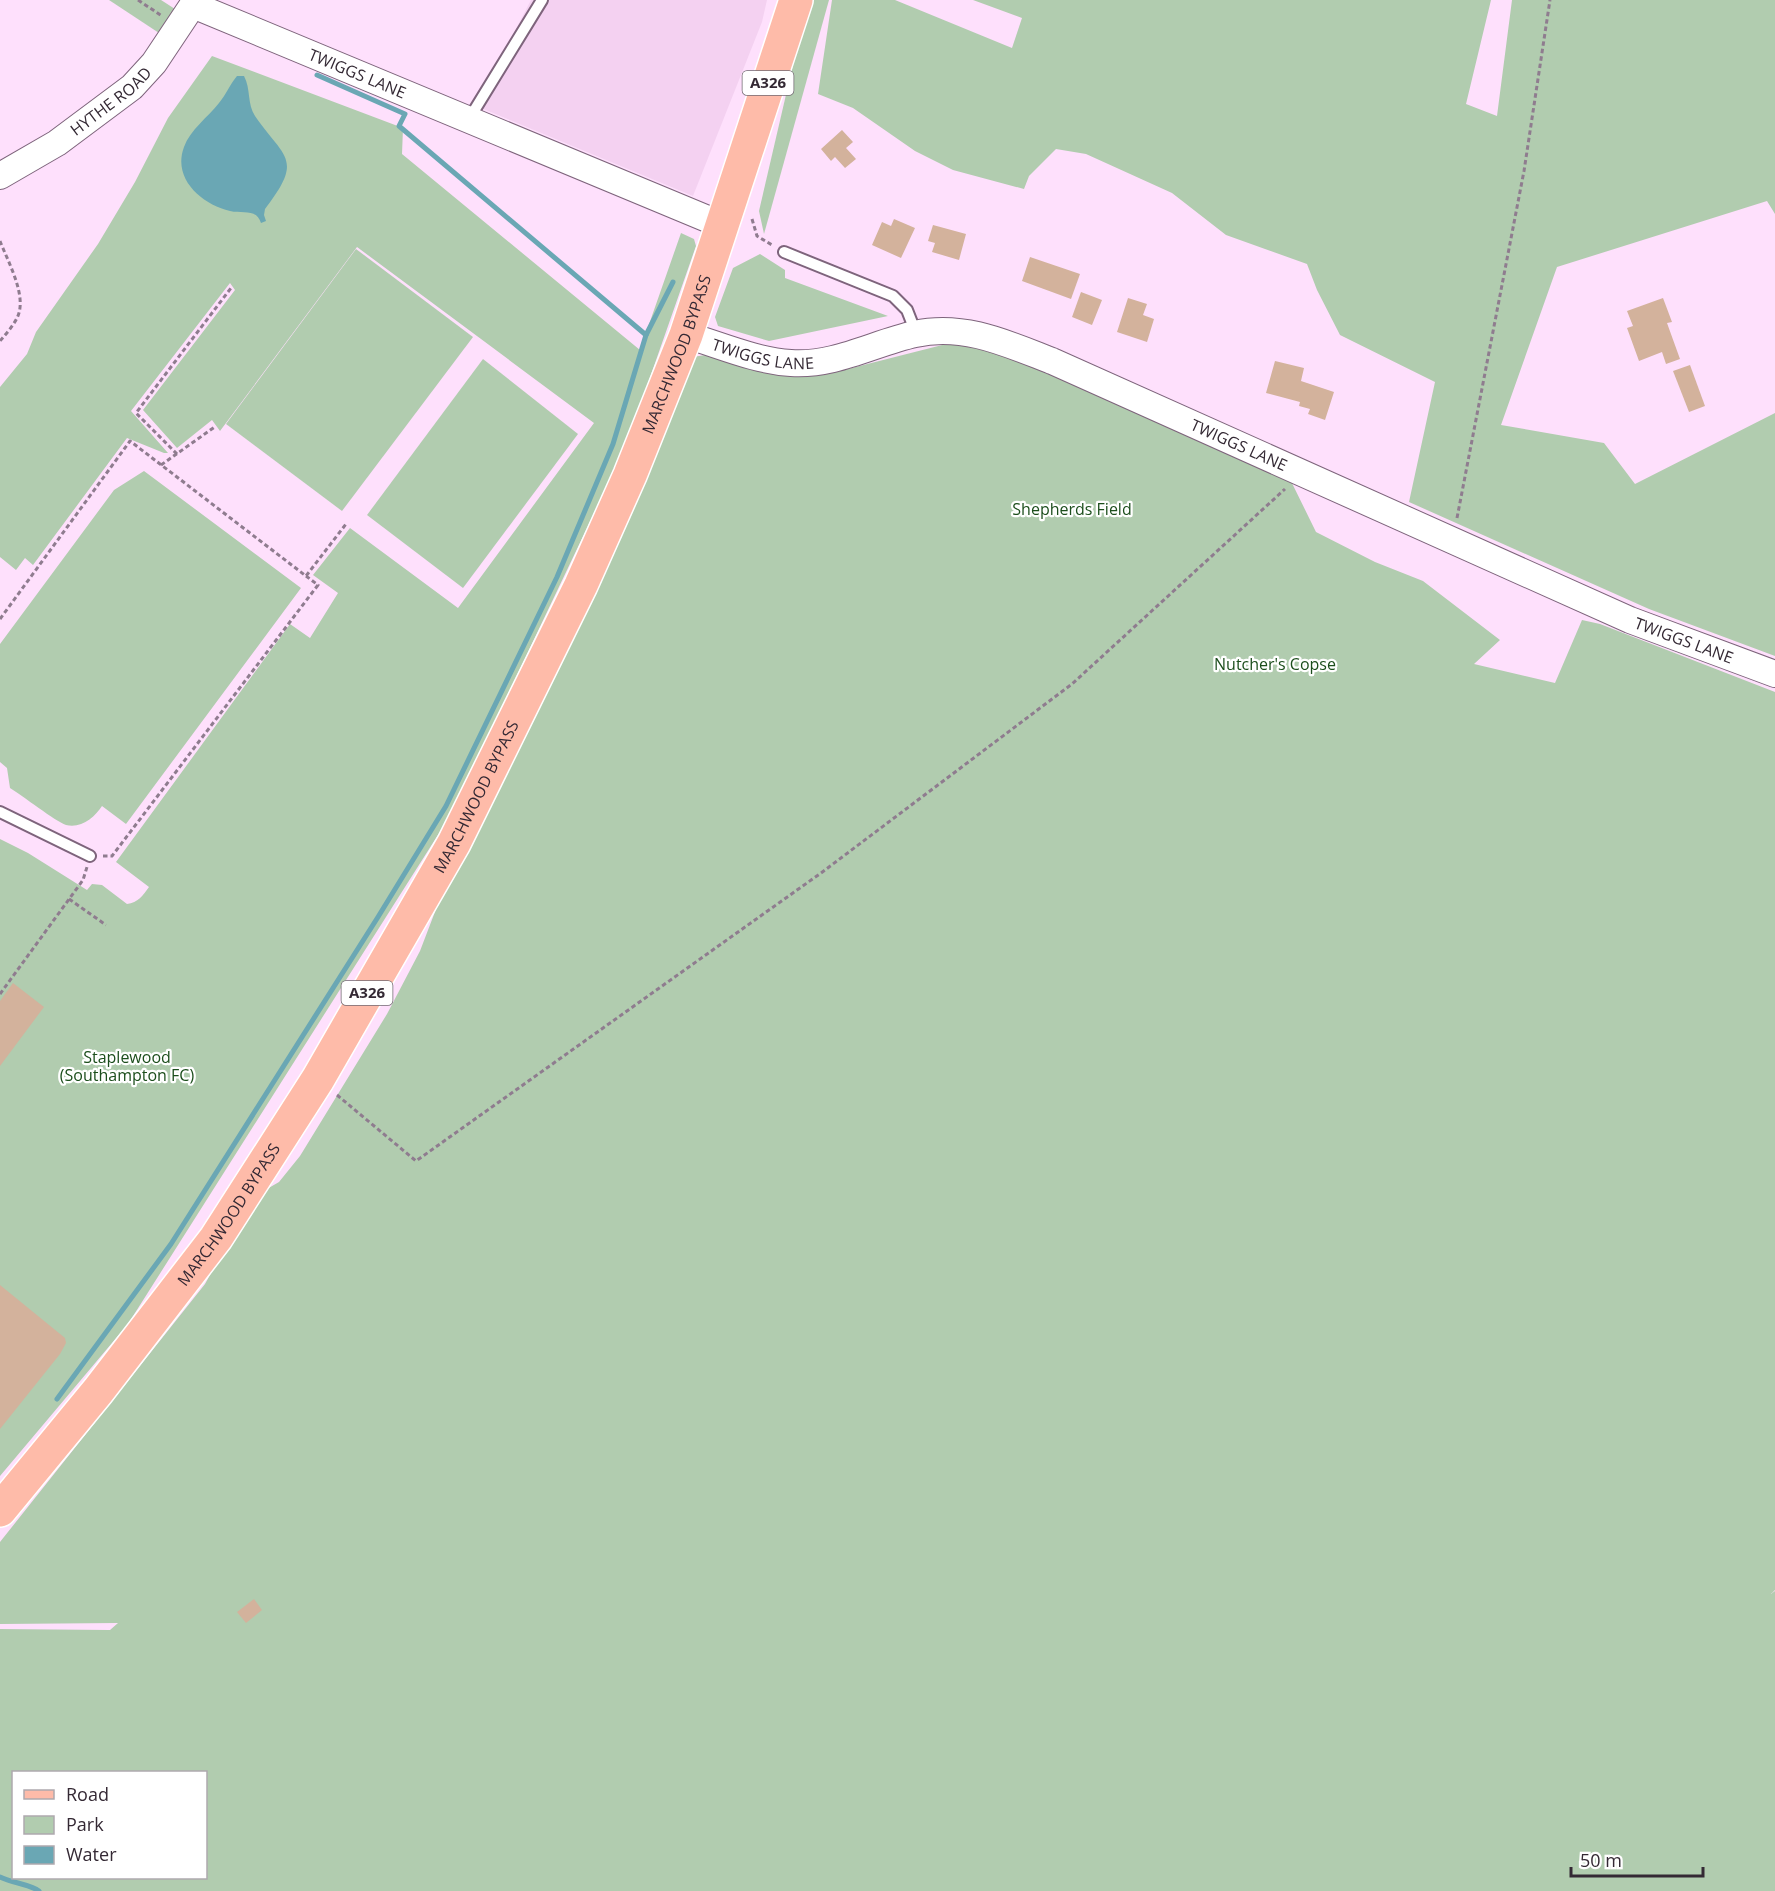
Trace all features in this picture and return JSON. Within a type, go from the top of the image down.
[{"type":"main road","name":"MARCHWOOD BYPASS","points":[[0,1510],[98,1391],[216,1238],[318,1079],[454,843],[581,585],[630,475],[686,334],[796,0]]},
{"type":"street","name":"HYTHE ROAD","points":[[0,176],[57,143],[132,87],[154,63],[195,2]]},
{"type":"street","name":"TWIGGS LANE","points":[[195,2],[722,225]]},
{"type":"street","name":"TWIGGS LANE","points":[[686,334],[764,360],[792,364],[825,361],[916,334],[945,330],[986,335],[1052,361],[1630,620],[1775,674]]},
{"type":"lane","points":[[468,119],[542,0]]},
{"type":"lane","points":[[784,252],[893,296],[907,310],[916,334]]},
{"type":"lane","points":[[0,812],[90,856]]},
{"type":"path","points":[[138,0],[178,27]]},
{"type":"path","points":[[1452,541],[1524,171],[1550,0]]},
{"type":"path","points":[[0,241],[21,298],[21,308],[17,319],[0,341]]},
{"type":"path","points":[[177,454],[136,413],[231,288]]},
{"type":"path","points":[[161,465],[216,426]]},
{"type":"path","points":[[0,619],[130,441],[318,585],[111,856],[90,856],[83,880],[0,994]]},
{"type":"path","points":[[318,1079],[416,1161],[821,873],[1072,684],[1295,480],[1298,471]]},
{"type":"path","points":[[306,576],[346,524]]},
{"type":"path","points":[[69,899],[106,925]]},
{"type":"shaded area","points":[[531,0],[767,0],[762,22],[693,196],[476,106]]},
{"type":"green space","points":[[109,0],[161,0],[175,9],[159,33]]},
{"type":"green space","points":[[808,0],[829,0],[764,234],[759,211]]},
{"type":"green space","points":[[832,0],[895,0],[1012,48],[1022,18],[973,0],[1491,0],[1466,104],[1497,116],[1512,0],[1775,0],[1775,214],[1767,201],[1557,267],[1501,425],[1604,443],[1635,484],[1775,413],[1775,656],[1649,609],[1409,502],[1435,382],[1340,335],[1317,290],[1307,264],[1226,235],[1172,193],[1086,154],[1056,149],[1029,176],[1024,189],[953,170],[915,151],[853,108],[818,94]]},
{"type":"green space","name":"Staplewood (Southampton FC)","points":[[212,56],[403,128],[402,154],[640,350],[681,233],[694,239],[696,246],[626,446],[450,816],[128,1324],[0,1476],[0,839],[28,853],[87,890],[92,884],[102,885],[127,904],[137,900],[149,887],[116,862],[290,624],[310,638],[338,593],[313,575],[350,528],[458,608],[594,423],[357,247],[220,431],[212,420],[177,448],[143,410],[235,290],[230,283],[131,411],[168,453],[127,438],[33,565],[25,558],[16,570],[0,557],[0,387],[27,354],[36,332],[98,244],[135,182],[168,118]]},
{"type":"green space","points":[[356,249],[473,337],[342,511],[226,424]]},
{"type":"green space","points":[[760,254],[785,270],[785,278],[888,316],[769,341],[718,326],[715,317],[733,268]]},
{"type":"green space","points":[[958,341],[1019,355],[1288,475],[1316,532],[1375,562],[1423,581],[1500,640],[1474,664],[1555,683],[1582,620],[1600,624],[1775,692],[1775,1590],[1771,1594],[1775,1591],[1775,1891],[0,1891],[0,1629],[110,1630],[118,1623],[0,1624],[0,1542],[205,1284],[253,1197],[279,1182],[300,1156],[387,1014],[420,951],[446,883],[693,357],[711,354],[758,369],[828,374]]},
{"type":"green space","points":[[483,359],[578,434],[463,588],[367,515]]},
{"type":"green space","points":[[144,471],[301,588],[126,824],[102,806],[96,814],[82,824],[66,825],[10,788],[7,768],[0,762],[0,644],[114,490]]},
{"type":"water","points":[[237,76],[244,76],[255,116],[282,151],[286,160],[287,168],[284,179],[265,209],[266,221],[261,223],[259,218],[252,213],[230,211],[209,203],[192,188],[182,170],[181,159],[187,141],[215,108]]},
{"type":"building","points":[[842,130],[853,142],[846,148],[856,159],[845,168],[835,157],[831,161],[821,149]]},
{"type":"building","points":[[894,219],[915,228],[901,258],[872,245],[882,222],[891,226]]},
{"type":"building","points":[[933,225],[966,234],[959,260],[932,252],[935,243],[928,241]]},
{"type":"building","points":[[1030,257],[1080,274],[1071,299],[1022,281]]},
{"type":"building","points":[[1081,292],[1102,300],[1092,325],[1072,317]]},
{"type":"building","points":[[1128,298],[1147,304],[1143,315],[1154,319],[1147,342],[1117,332]]},
{"type":"building","points":[[1663,298],[1672,322],[1667,323],[1680,359],[1666,364],[1662,352],[1639,361],[1627,328],[1633,326],[1627,311]]},
{"type":"building","points":[[1275,361],[1304,368],[1301,381],[1334,392],[1325,420],[1308,414],[1310,409],[1299,406],[1300,402],[1266,393]]},
{"type":"building","points":[[1690,365],[1705,406],[1689,412],[1673,371]]},
{"type":"building","points":[[13,983],[44,1007],[0,1066],[0,1001]]},
{"type":"building","points":[[0,1285],[65,1338],[66,1343],[60,1354],[0,1429]]},
{"type":"building","points":[[254,1599],[262,1610],[246,1623],[237,1612]]},
{"type":"waterway","points":[[317,75],[405,114],[399,126],[646,335]]},
{"type":"waterway","points":[[57,1399],[171,1244],[446,806],[557,577],[613,444],[646,335],[673,282]]},
{"type":"waterway","points":[[0,1877],[39,1891]]},
{"type":"park label","name":"Shepherds Field","points":[[1072,509]]},
{"type":"park label","name":"Nutcher's Copse","points":[[1275,664]]}]
